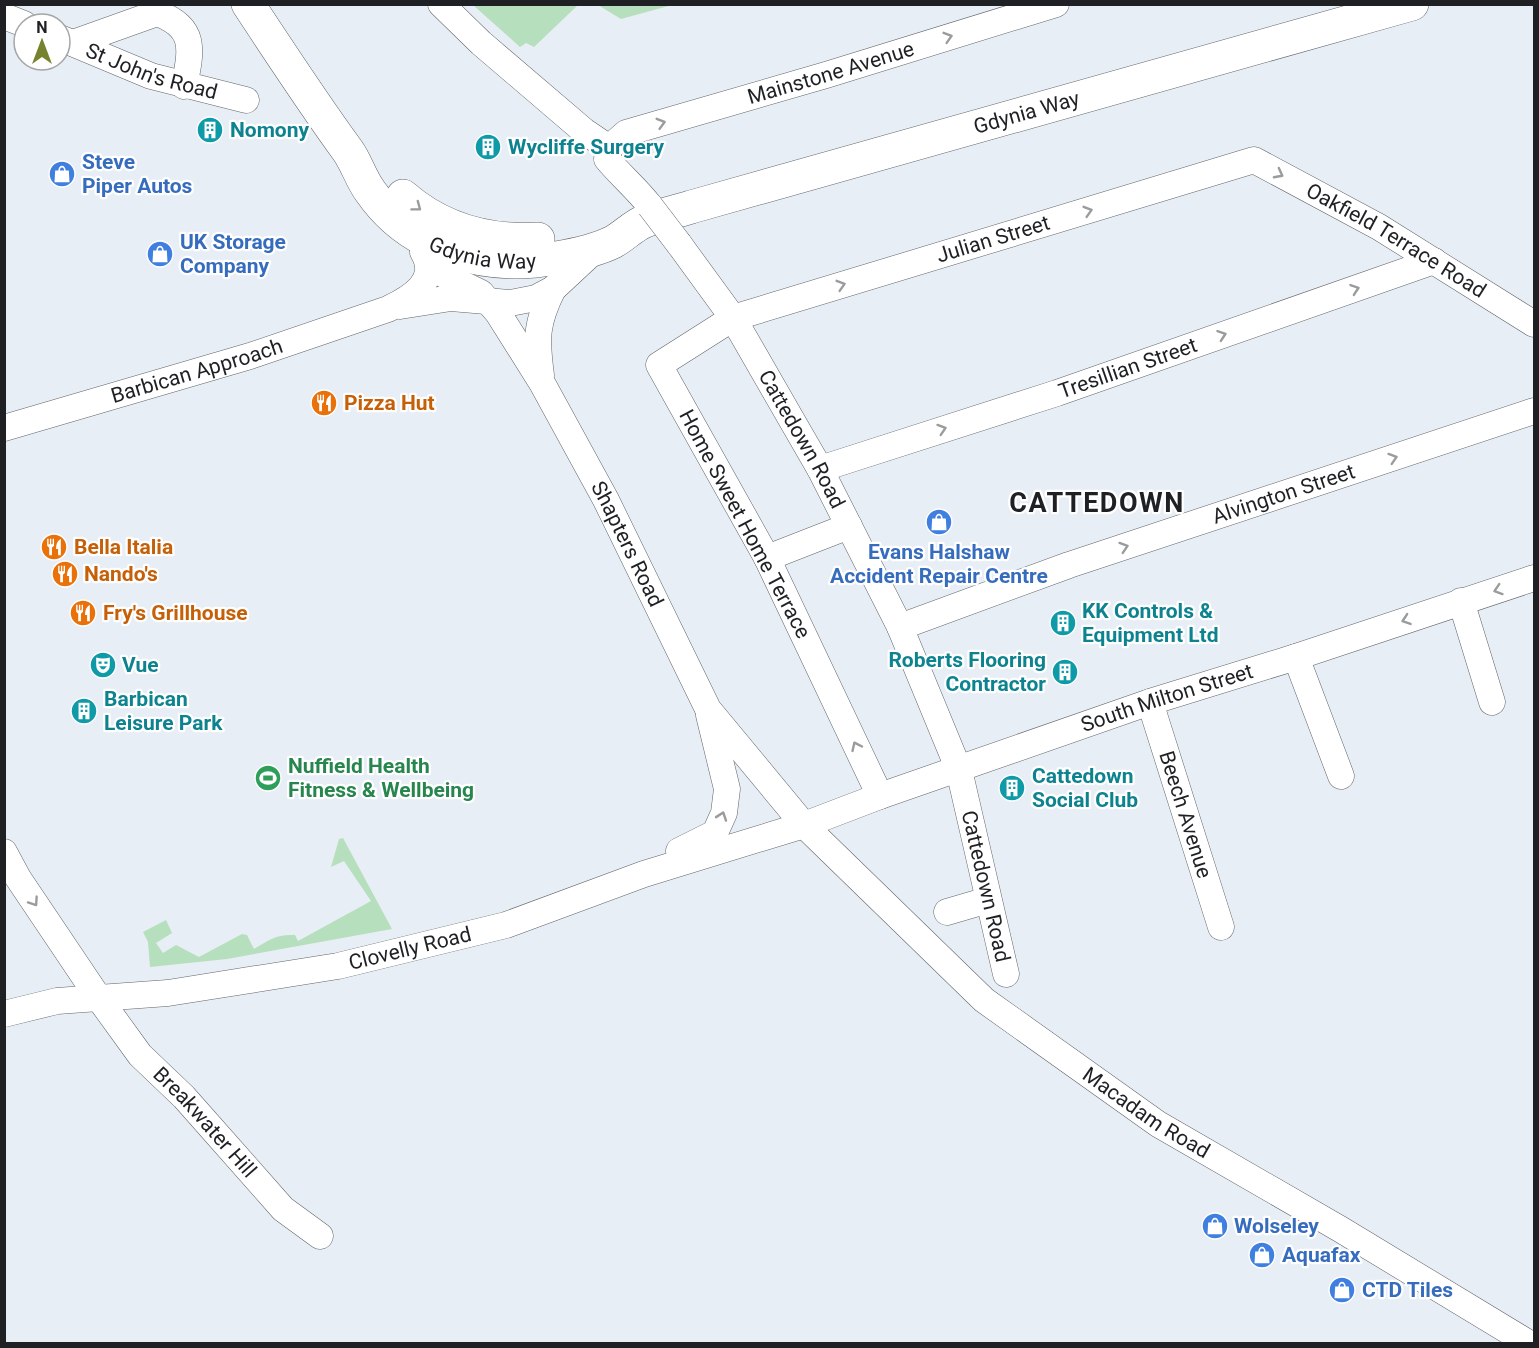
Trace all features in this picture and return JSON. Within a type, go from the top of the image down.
[{"type":"main road","name":"Gdynia Way","points":[[248,4],[354,159],[368,190],[386,210],[411,231],[431,243],[453,253],[494,262],[538,261],[598,246],[612,242],[643,222],[1412,4]]},
{"type":"main road","name":"Gdynia Way","points":[[354,159],[386,177],[417,208],[436,220],[484,237],[511,240],[540,238],[611,220],[643,222]]},
{"type":"street","points":[[441,4],[480,42],[584,131],[609,148]]},
{"type":"street","name":"Mainstone Avenue","points":[[609,148],[626,133],[826,75],[1056,4]]},
{"type":"street","points":[[72,39],[157,13],[165,15],[172,18],[186,31],[189,50],[184,86]]},
{"type":"street","name":"St John's Road","points":[[72,43],[152,76],[246,100]]},
{"type":"street","name":"Cattedown Road","points":[[609,148],[607,159],[636,188],[733,318],[820,469],[900,627],[958,770],[1006,974]]},
{"type":"street","name":"Oakfield Terrace Road","points":[[1254,160],[1380,227],[1534,324]]},
{"type":"street","name":"Julian Street","points":[[733,318],[1254,160]]},
{"type":"street","points":[[411,231],[429,264]]},
{"type":"street","name":"Barbican Approach","points":[[4,429],[250,356],[388,309],[451,298],[489,303],[521,302],[536,298],[553,289],[598,246]]},
{"type":"street","name":"Tresillian Street","points":[[820,469],[1056,393],[1434,261]]},
{"type":"street","name":"Barbican Approach","points":[[388,309],[415,294],[427,276],[429,264]]},
{"type":"street","name":"Shapters Road","points":[[429,264],[446,276],[475,290],[498,313],[542,383],[606,500],[708,708],[804,825]]},
{"type":"street","name":"Shapters Road","points":[[542,383],[537,345],[539,322],[553,289]]},
{"type":"street","name":"Home Sweet Home Terrace","points":[[733,318],[659,365],[767,558],[880,796]]},
{"type":"street","name":"Alvington Street","points":[[900,627],[1069,565],[1534,411]]},
{"type":"street","points":[[767,558],[849,526]]},
{"type":"street","name":"South Milton Street","points":[[804,825],[880,796],[1150,702],[1296,657],[1534,578]]},
{"type":"street","points":[[1461,601],[1492,702]]},
{"type":"street","points":[[1296,657],[1341,776]]},
{"type":"street","name":"Beech Avenue","points":[[1150,702],[1221,927]]},
{"type":"street","name":"Shapters Road","points":[[644,874],[689,844],[715,833],[724,813],[727,789],[708,708]]},
{"type":"street","name":"Clovelly Road","points":[[4,1014],[57,1001],[168,993],[338,966],[506,925],[644,874],[804,825]]},
{"type":"street","name":"Macadam Road","points":[[804,825],[984,1000],[1158,1124],[1340,1229],[1530,1344]]},
{"type":"street","name":"Breakwater Hill","points":[[4,852],[18,878],[140,1055],[184,1097],[283,1209],[320,1236]]},
{"type":"street","points":[[947,912],[988,900]]},
{"type":"green space","points":[[473,5],[578,5],[534,47],[526,43],[520,47]]},
{"type":"green space","points":[[598,5],[672,5],[621,19]]},
{"type":"green space","points":[[343,838],[392,929],[227,959],[150,967],[148,942],[143,932],[166,920],[172,933],[156,943],[163,953],[176,945],[199,957],[242,934],[247,935],[254,949],[273,938],[283,936],[295,935],[298,941],[371,901],[344,861],[331,867],[339,839]]},
{"type":"place","name":"Nomony","points":[[210,130]]},
{"type":"place","name":"Wycliffe Surgery","points":[[488,147]]},
{"type":"place","name":"Steve Piper Autos","points":[[62,174]]},
{"type":"place","name":"UK Storage Company","points":[[160,254]]},
{"type":"place","name":"Pizza Hut","points":[[324,403]]},
{"type":"place","name":"Evans Halshaw Accident Repair Centre","points":[[939,522]]},
{"type":"place","name":"Bella Italia","points":[[54,547]]},
{"type":"place","name":"Nando's","points":[[65,574]]},
{"type":"place","name":"Fry's Grillhouse","points":[[83,613]]},
{"type":"place","name":"KK Controls & Equipment Ltd","points":[[1063,623]]},
{"type":"place","name":"Vue","points":[[103,665]]},
{"type":"place","name":"Roberts Flooring Contractor","points":[[1065,672]]},
{"type":"place","name":"Barbican Leisure Park","points":[[84,711]]},
{"type":"place","name":"Nuffield Health Fitness & Wellbeing","points":[[268,778]]},
{"type":"place","name":"Cattedown Social Club","points":[[1012,788]]},
{"type":"place","name":"Wolseley","points":[[1215,1226]]},
{"type":"place","name":"Aquafax","points":[[1262,1255]]},
{"type":"place","name":"CTD Tiles","points":[[1342,1290]]},
{"type":"district","name":"CATTEDOWN","points":[[1097,503]]}]
